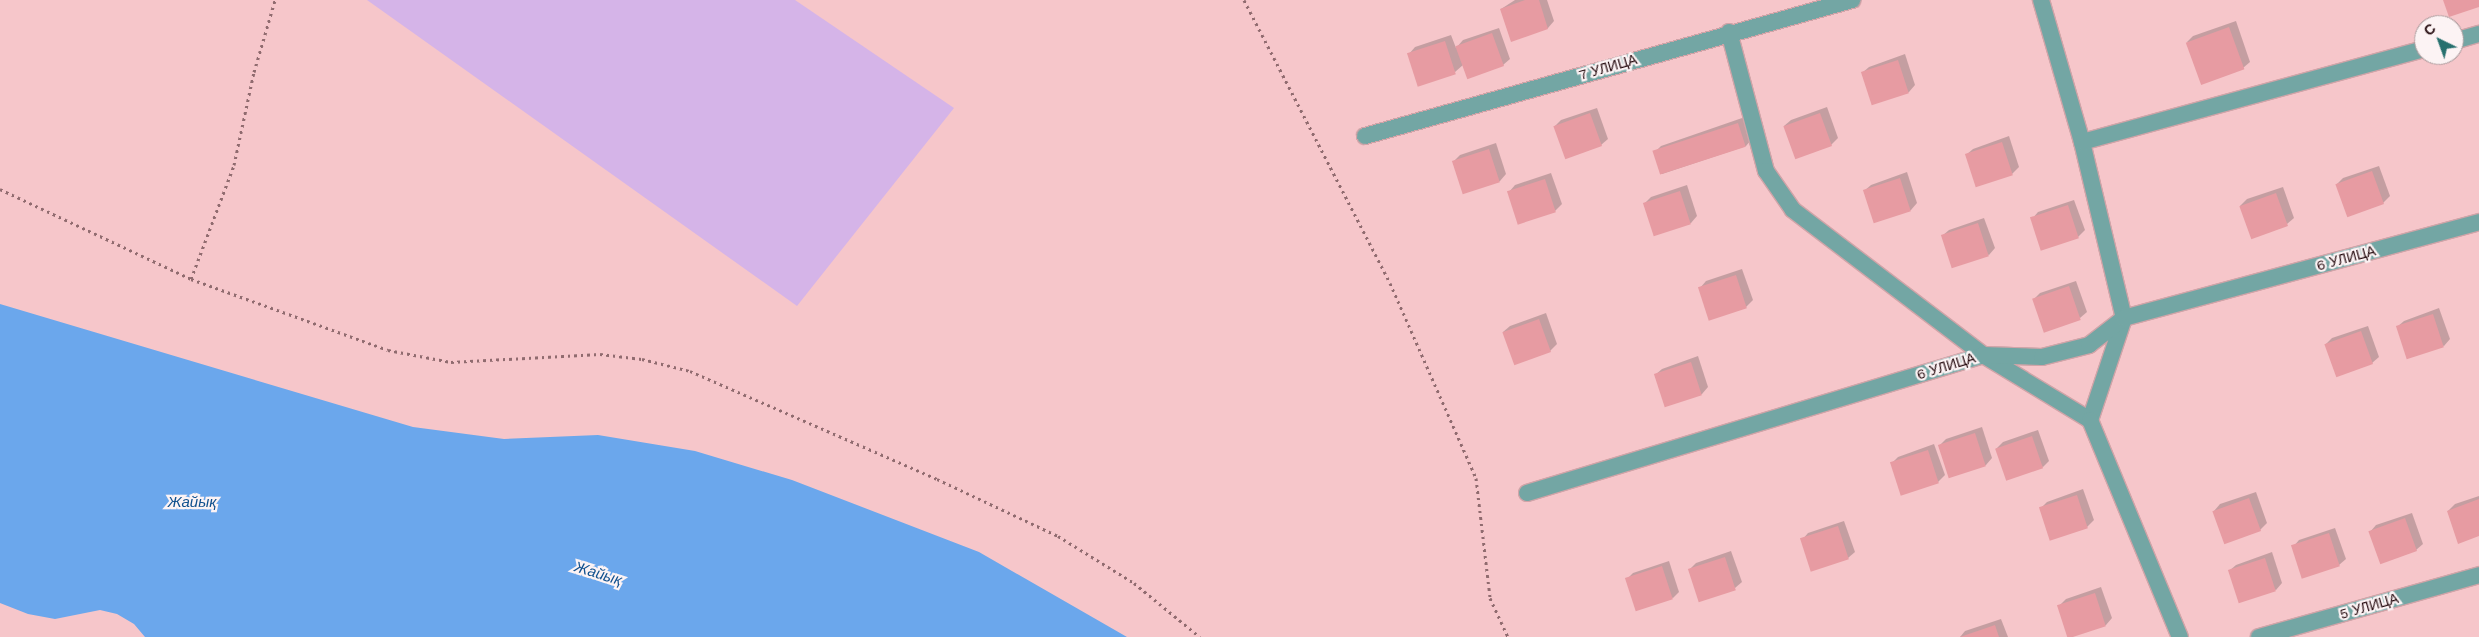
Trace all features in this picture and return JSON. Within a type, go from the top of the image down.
[{"type":"street","name":"7 УЛИЦА","points":[[1365,136],[1729,32],[1816,4],[1852,0]]},
{"type":"street","points":[[2041,0],[2082,142],[2124,318],[2090,420]]},
{"type":"street","points":[[1729,32],[1766,171],[1793,210],[1983,355],[2090,420],[2180,637]]},
{"type":"street","points":[[2464,38],[2479,34]]},
{"type":"street","points":[[2082,142],[2414,52]]},
{"type":"street","name":"6 УЛИЦА","points":[[1527,493],[1983,355],[2052,354],[2089,344],[2124,318],[2479,222]]},
{"type":"street","name":"5 УЛИЦА","points":[[2259,637],[2479,575]]},
{"type":"path","points":[[191,279],[234,165],[254,72],[275,0]]},
{"type":"path","points":[[1244,0],[1390,283],[1476,478],[1490,598],[1508,637]]},
{"type":"path","points":[[0,189],[191,279],[388,350],[451,362],[600,354],[642,359],[690,371],[937,479],[1058,536],[1134,583],[1200,637]]},
{"type":"shaded area","points":[[367,0],[795,0],[954,108],[797,306]]},
{"type":"water","name":"Жайық","points":[[0,304],[413,427],[504,439],[598,435],[695,451],[792,480],[979,552],[1127,637],[145,637],[134,624],[117,614],[100,610],[55,619],[28,614],[0,603]]},
{"type":"building","points":[[1525,0],[1539,0],[1548,29],[1511,42],[1500,9]]},
{"type":"building","points":[[2443,0],[2479,0],[2479,7],[2455,15],[2448,15]]},
{"type":"building","points":[[2229,27],[2244,69],[2201,85],[2186,43]]},
{"type":"building","points":[[1492,33],[1504,66],[1467,79],[1455,46]]},
{"type":"building","points":[[1445,41],[1456,74],[1418,87],[1407,53]]},
{"type":"building","points":[[1898,60],[1909,93],[1872,105],[1861,72]]},
{"type":"building","points":[[1590,113],[1602,146],[1565,159],[1553,126]]},
{"type":"building","points":[[1820,113],[1832,146],[1795,159],[1783,126]]},
{"type":"building","points":[[1738,123],[1746,147],[1660,175],[1652,151]]},
{"type":"building","points":[[2002,142],[2013,175],[1976,187],[1965,154]]},
{"type":"building","points":[[1489,149],[1500,182],[1463,194],[1452,161]]},
{"type":"building","points":[[2372,171],[2384,204],[2347,217],[2335,184]]},
{"type":"building","points":[[1900,178],[1911,211],[1874,223],[1863,190]]},
{"type":"building","points":[[1545,179],[1556,212],[1518,225],[1507,191]]},
{"type":"building","points":[[1680,191],[1691,224],[1654,236],[1643,203]]},
{"type":"building","points":[[2276,193],[2288,226],[2251,239],[2239,206]]},
{"type":"building","points":[[2068,205],[2079,238],[2041,251],[2030,217]]},
{"type":"building","points":[[1978,223],[1989,256],[1952,268],[1941,235]]},
{"type":"building","points":[[1736,275],[1747,308],[1709,321],[1698,287]]},
{"type":"building","points":[[2069,286],[2081,320],[2044,333],[2032,299]]},
{"type":"building","points":[[2433,314],[2444,347],[2407,359],[2396,326]]},
{"type":"building","points":[[1539,319],[1551,352],[1514,365],[1502,332]]},
{"type":"building","points":[[2361,331],[2373,364],[2336,377],[2324,344]]},
{"type":"building","points":[[1691,362],[1702,395],[1665,407],[1654,374]]},
{"type":"building","points":[[1975,433],[1986,466],[1949,478],[1938,445]]},
{"type":"building","points":[[2032,436],[2043,468],[2006,481],[1995,449]]},
{"type":"building","points":[[1928,450],[1939,483],[1901,496],[1890,462]]},
{"type":"building","points":[[2077,495],[2088,528],[2050,541],[2039,507]]},
{"type":"building","points":[[2249,498],[2261,531],[2224,544],[2212,511]]},
{"type":"building","points":[[2479,499],[2479,536],[2458,544],[2447,511]]},
{"type":"building","points":[[2405,518],[2417,551],[2380,564],[2368,531]]},
{"type":"building","points":[[1838,526],[1849,559],[1811,572],[1800,538]]},
{"type":"building","points":[[2329,533],[2340,566],[2302,579],[2291,545]]},
{"type":"building","points":[[1725,557],[1736,590],[1699,602],[1688,569]]},
{"type":"building","points":[[2265,558],[2276,591],[2239,603],[2228,570]]},
{"type":"building","points":[[1662,566],[1673,599],[1636,611],[1625,578]]},
{"type":"building","points":[[2095,593],[2106,626],[2073,637],[2067,637],[2057,605]]},
{"type":"building","points":[[1995,625],[1999,637],[1960,637]]}]
